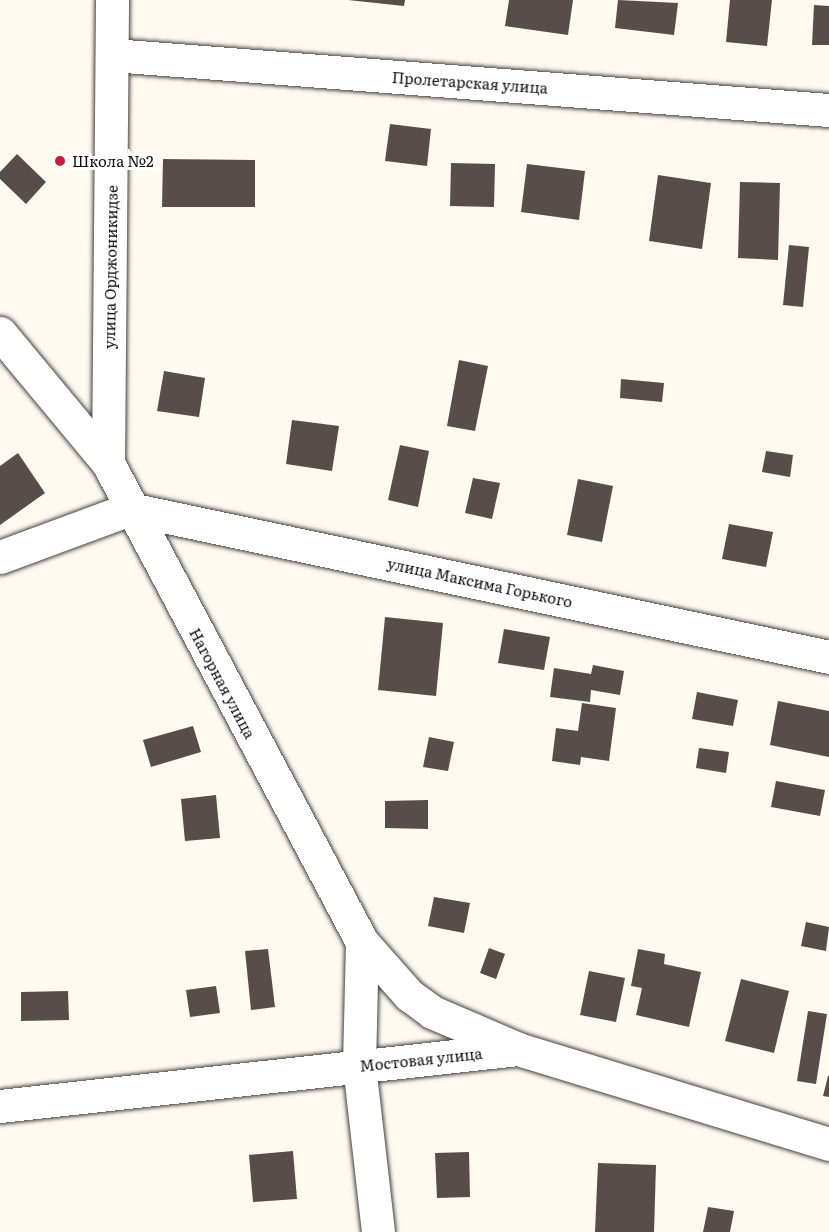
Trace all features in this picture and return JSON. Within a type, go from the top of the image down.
[{"type":"street","name":"улица Орджоникидзе","points":[[108,463],[112,0]]},
{"type":"street","name":"Пролетарская улица","points":[[112,55],[829,110]]},
{"type":"street","name":"Нагорная улица","points":[[0,333],[108,463],[130,509],[362,942],[359,1065],[378,1232]]},
{"type":"street","points":[[0,557],[130,509]]},
{"type":"street","name":"улица Максима Горького","points":[[130,509],[829,657]]},
{"type":"street","points":[[362,942],[409,995],[432,1012],[518,1049]]},
{"type":"street","name":"Мостовая улица","points":[[0,1106],[518,1049],[829,1144]]},
{"type":"building","points":[[348,0],[405,0],[404,6]]},
{"type":"building","points":[[509,0],[573,0],[568,35],[505,26]]},
{"type":"building","points":[[618,0],[678,3],[674,35],[615,28]]},
{"type":"building","points":[[730,0],[772,0],[767,46],[726,42]]},
{"type":"building","points":[[814,5],[829,6],[829,45],[812,45]]},
{"type":"building","points":[[390,124],[431,129],[427,166],[385,161]]},
{"type":"building","points":[[17,154],[46,182],[26,204],[0,179],[0,172]]},
{"type":"building","points":[[163,159],[255,160],[255,207],[162,207]]},
{"type":"building","points":[[451,163],[495,164],[494,207],[450,206]]},
{"type":"building","points":[[527,164],[585,171],[579,220],[521,212]]},
{"type":"building","points":[[658,175],[711,183],[702,249],[649,241]]},
{"type":"building","points":[[740,182],[780,183],[778,260],[738,258]]},
{"type":"building","points":[[789,245],[809,247],[803,307],[783,305]]},
{"type":"building","points":[[459,360],[488,366],[475,431],[447,426]]},
{"type":"building","points":[[164,371],[205,378],[199,417],[157,411]]},
{"type":"building","points":[[621,379],[664,383],[662,402],[620,398]]},
{"type":"building","points":[[292,420],[339,426],[332,471],[286,464]]},
{"type":"building","points":[[400,445],[429,451],[418,507],[388,500]]},
{"type":"building","points":[[766,451],[793,455],[790,477],[762,472]]},
{"type":"building","points":[[18,453],[45,493],[0,525],[0,466]]},
{"type":"building","points":[[473,478],[500,483],[492,519],[465,513]]},
{"type":"building","points":[[578,479],[613,486],[602,542],[567,535]]},
{"type":"building","points":[[729,524],[773,532],[766,567],[722,559]]},
{"type":"building","points":[[385,617],[443,623],[436,696],[378,690]]},
{"type":"building","points":[[504,629],[550,637],[544,670],[498,663]]},
{"type":"building","points":[[593,665],[624,671],[620,695],[591,690],[590,702],[550,697],[554,668],[591,674]]},
{"type":"building","points":[[697,692],[738,700],[733,726],[692,719]]},
{"type":"building","points":[[778,701],[829,711],[829,757],[770,745]]},
{"type":"building","points":[[582,703],[616,708],[609,761],[581,757],[580,765],[552,761],[556,728],[578,731]]},
{"type":"building","points":[[193,726],[201,752],[151,767],[143,740]]},
{"type":"building","points":[[429,737],[454,742],[448,771],[423,767]]},
{"type":"building","points":[[699,748],[729,752],[726,773],[696,768]]},
{"type":"building","points":[[776,781],[825,790],[820,816],[771,807]]},
{"type":"building","points":[[216,795],[220,838],[185,841],[181,799]]},
{"type":"building","points":[[428,800],[428,829],[385,828],[385,801]]},
{"type":"building","points":[[434,897],[470,903],[464,933],[428,926]]},
{"type":"building","points":[[806,922],[829,927],[826,951],[801,946]]},
{"type":"building","points":[[489,948],[505,954],[496,979],[480,973]]},
{"type":"building","points":[[268,949],[275,1007],[251,1010],[245,951]]},
{"type":"building","points":[[638,949],[665,954],[664,964],[701,972],[689,1027],[636,1015],[642,988],[631,986]]},
{"type":"building","points":[[589,971],[625,978],[616,1022],[580,1015]]},
{"type":"building","points":[[741,979],[789,991],[774,1053],[725,1041]]},
{"type":"building","points":[[216,986],[220,1013],[190,1017],[186,990]]},
{"type":"building","points":[[68,991],[69,1020],[21,1021],[21,992]]},
{"type":"building","points":[[808,1011],[827,1014],[816,1084],[797,1081]]},
{"type":"building","points":[[829,1076],[829,1097],[823,1096]]},
{"type":"building","points":[[293,1151],[297,1199],[253,1202],[249,1155]]},
{"type":"building","points":[[469,1152],[470,1197],[437,1198],[435,1153]]},
{"type":"building","points":[[598,1163],[656,1165],[654,1232],[595,1232]]},
{"type":"building","points":[[708,1207],[734,1211],[730,1232],[703,1232]]},
{"type":"place","name":"Школа №2","points":[[60,161]]}]
